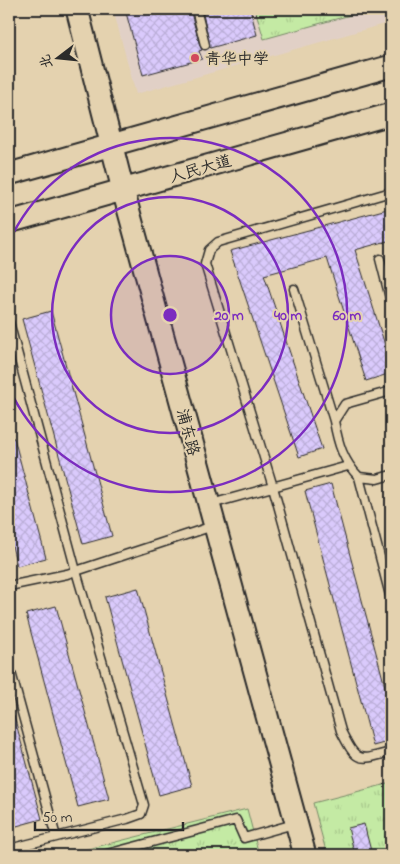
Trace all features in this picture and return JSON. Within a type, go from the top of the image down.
[{"type":"street","name":"浦东路","points":[[77,9],[113,144],[123,190],[305,855]]},
{"type":"street","points":[[9,174],[391,66]]},
{"type":"street","name":"人民大道","points":[[9,222],[391,114]]},
{"type":"lane","points":[[196,9],[206,45]]},
{"type":"lane","points":[[9,79],[11,100],[9,109]]},
{"type":"lane","points":[[391,192],[218,242],[209,250],[204,264],[273,487],[342,732],[353,754],[365,759],[391,752]]},
{"type":"lane","points":[[380,260],[391,302]]},
{"type":"lane","points":[[294,289],[334,421],[338,442],[348,466],[359,477],[391,599]]},
{"type":"lane","points":[[9,322],[76,571],[144,805],[140,814],[127,819],[9,849]]},
{"type":"lane","points":[[334,421],[345,404],[391,391]]},
{"type":"lane","points":[[209,504],[348,466]]},
{"type":"lane","points":[[359,477],[377,479],[391,475]]},
{"type":"lane","points":[[9,586],[76,571],[215,525]]},
{"type":"lane","points":[[9,665],[56,837]]},
{"type":"lane","points":[[103,855],[236,820],[244,838],[296,823]]},
{"type":"shaded area","name":"青华中学","points":[[113,9],[391,9],[391,22],[136,94]]},
{"type":"green space","points":[[255,9],[372,9],[264,39]]},
{"type":"green space","points":[[391,783],[391,855],[327,855],[313,803]]},
{"type":"green space","points":[[247,809],[259,855],[64,855]]},
{"type":"building","points":[[125,9],[190,9],[202,50],[199,51],[202,59],[143,75]]},
{"type":"building","points":[[202,9],[250,9],[257,35],[210,48]]},
{"type":"building","points":[[391,208],[391,240],[355,250],[391,364],[391,373],[366,381],[327,258],[264,275],[322,449],[299,457],[230,251]]},
{"type":"building","points":[[51,311],[112,536],[83,544],[22,319]]},
{"type":"building","points":[[9,438],[14,438],[46,558],[17,566],[9,534]]},
{"type":"building","points":[[331,484],[391,709],[391,741],[373,746],[305,491]]},
{"type":"building","points":[[138,588],[192,786],[159,795],[105,597]]},
{"type":"building","points":[[56,606],[109,799],[78,807],[26,614]]},
{"type":"building","points":[[9,716],[14,716],[42,819],[13,827],[9,813]]},
{"type":"building","points":[[364,824],[372,855],[355,855],[348,828]]},
{"type":"place","name":"青华中学","points":[[195,58]]}]
